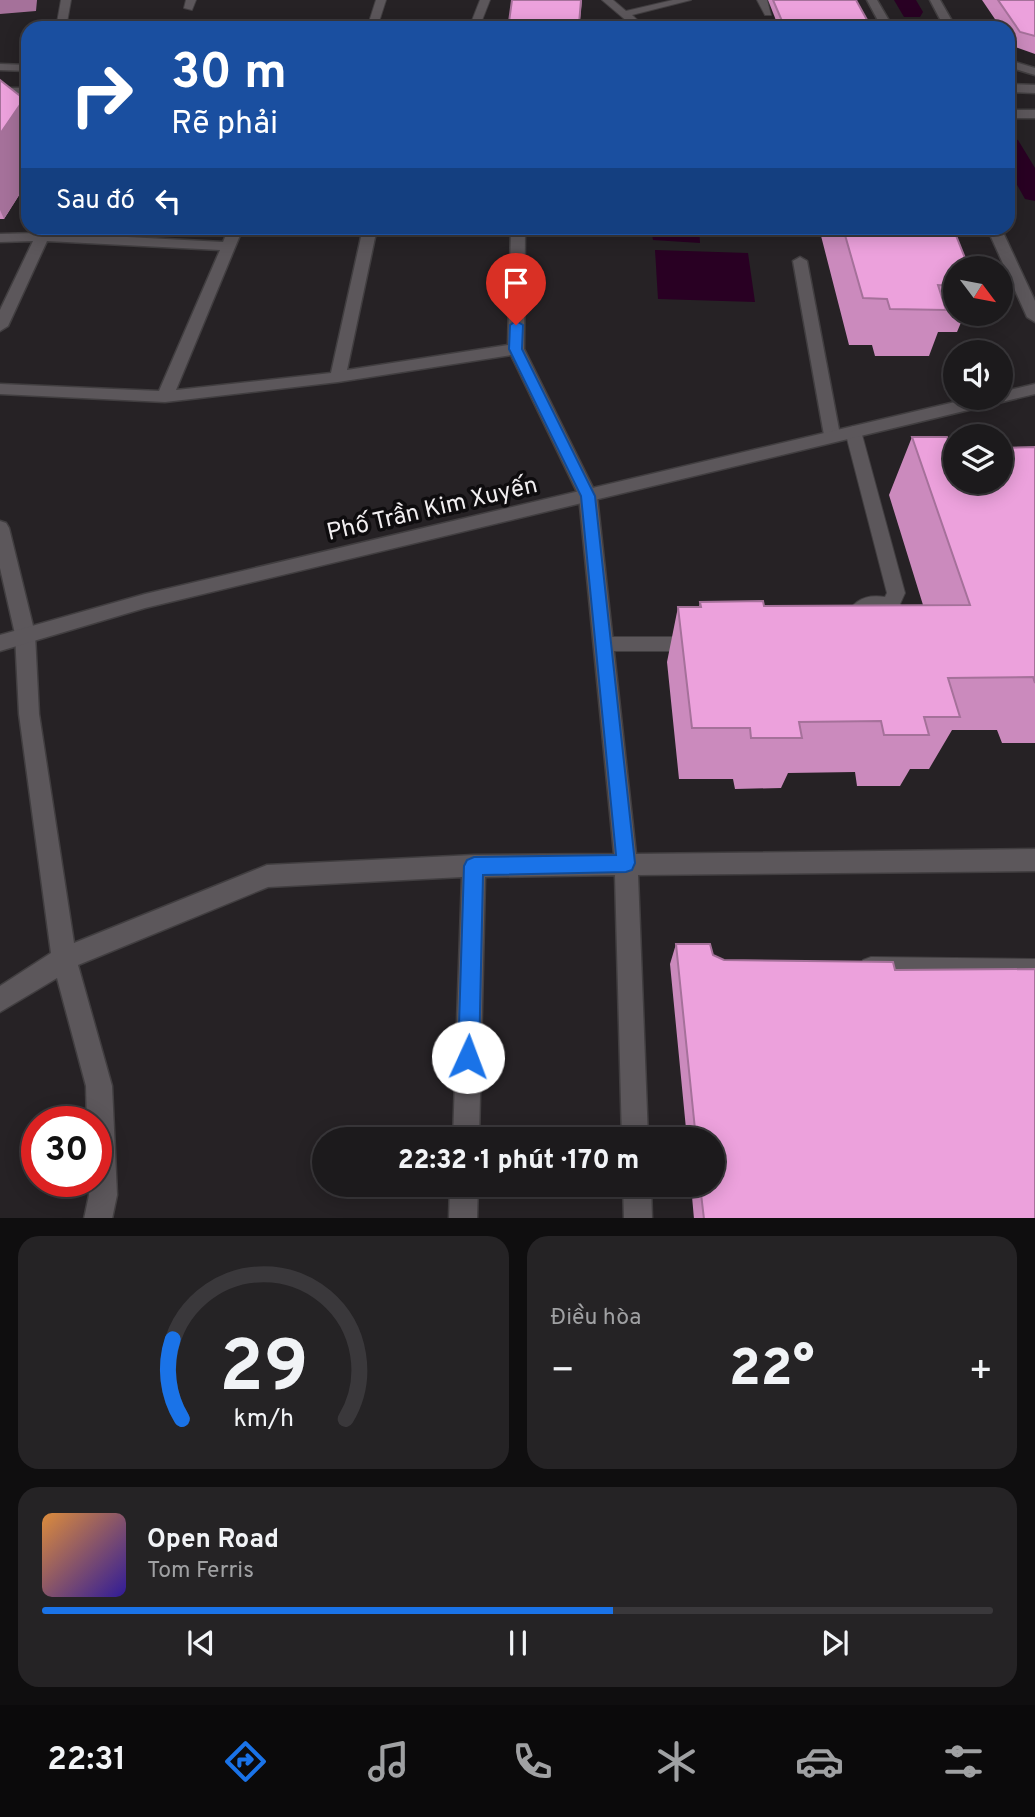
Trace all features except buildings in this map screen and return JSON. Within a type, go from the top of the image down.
[{"type":"street","points":[[872,0],[884,21]]},
{"type":"street","points":[[935,0],[947,21]]},
{"type":"street","points":[[1015,65],[1035,72]]},
{"type":"street","points":[[0,67],[21,68]]},
{"type":"street","points":[[1015,89],[1035,89]]},
{"type":"street","points":[[0,92],[21,92]]},
{"type":"street","points":[[1015,114],[1035,114]]},
{"type":"street","points":[[0,238],[22,235]]},
{"type":"street","points":[[0,326],[44,235]]},
{"type":"street","points":[[84,235],[228,246]]},
{"type":"street","points":[[165,397],[233,235]]},
{"type":"street","points":[[338,377],[368,235]]},
{"type":"street","points":[[518,235],[516,349],[588,496],[626,863],[635,1127]]},
{"type":"street","points":[[997,235],[1035,317]]},
{"type":"street","points":[[800,261],[832,435]]},
{"type":"street","points":[[0,389],[165,397],[338,377],[516,349]]},
{"type":"street","name":"Phố Trần Kim Xuyến","points":[[1013,394],[1035,389]]},
{"type":"street","name":"Phố Trần Kim Xuyến","points":[[0,643],[145,601],[944,410]]},
{"type":"street","points":[[0,528],[25,634],[29,714],[64,959],[99,1086],[103,1195],[98,1218]]},
{"type":"street","points":[[0,1000],[64,959],[267,876],[474,866],[1035,860]]},
{"type":"street","points":[[466,1127],[474,866]]},
{"type":"street","points":[[463,1218],[464,1197]]},
{"type":"street","points":[[637,1197],[638,1218]]},
{"type":"lane","points":[[62,21],[66,0]]},
{"type":"lane","points":[[374,21],[381,0]]},
{"type":"lane","points":[[477,21],[485,0]]},
{"type":"lane","points":[[607,0],[632,21]]},
{"type":"lane","points":[[624,14],[686,0]]},
{"type":"lane","points":[[762,0],[768,13]]},
{"type":"lane","points":[[853,431],[896,593],[890,606]]},
{"type":"lane","points":[[873,602],[890,606],[903,617],[903,635],[892,641],[868,638],[854,619],[859,607],[873,602]]},
{"type":"lane","points":[[843,643],[856,643],[868,638]]},
{"type":"lane","points":[[603,644],[709,643]]},
{"type":"lane","points":[[855,967],[1035,970]]},
{"type":"shaded area","points":[[652,235],[699,235],[700,243],[653,240]]},
{"type":"shaded area","points":[[655,250],[748,253],[755,302],[658,299]]},
{"type":"waterway","points":[[905,0],[912,12]]},
{"type":"waterway","points":[[1015,157],[1035,193]]},
{"type":"route","points":[[468,1057],[474,866],[626,863],[588,496],[516,349],[516,325]]}]
